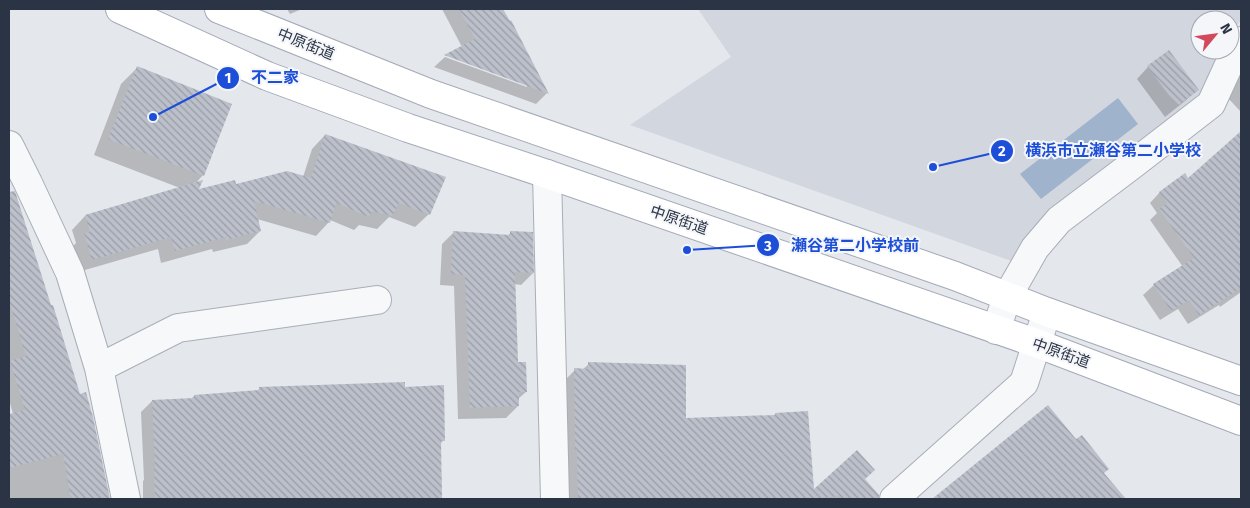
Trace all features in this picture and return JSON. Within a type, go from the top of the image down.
[{"type":"main road","name":"中原街道","points":[[120,9],[268,76],[408,128],[547,174],[1036,343],[1241,421]]},
{"type":"main road","name":"中原街道","points":[[219,9],[431,94],[955,276],[1046,312],[1241,381]]},
{"type":"street","points":[[996,330],[1007,297],[1035,248],[1059,220],[1211,104],[1241,41]]},
{"type":"street","points":[[9,145],[70,273],[99,368],[126,499]]},
{"type":"street","points":[[547,174],[555,499]]},
{"type":"street","points":[[99,368],[178,328],[377,300]]},
{"type":"street","points":[[894,499],[1024,383],[1046,312]]},
{"type":"shaded area","points":[[698,9],[1241,9],[1240,22],[1240,10],[1190,10],[1190,60],[1216,60],[1194,108],[1014,262],[630,125],[731,57]]},
{"type":"water","points":[[1118,98],[1138,124],[1041,199],[1020,174]]},
{"type":"building","points":[[459,9],[503,9],[511,20],[549,94],[444,55],[475,39]]},
{"type":"building","points":[[1169,50],[1199,90],[1177,106],[1147,66]]},
{"type":"building","points":[[137,66],[232,104],[204,176],[108,139]]},
{"type":"building","points":[[1241,131],[1241,288],[1199,315],[1189,300],[1171,311],[1153,284],[1194,258],[1159,209],[1167,203],[1159,192],[1185,173],[1188,178]]},
{"type":"building","points":[[325,134],[446,177],[430,215],[399,203],[392,216],[372,211],[369,217],[336,203],[330,223],[254,201],[261,231],[226,240],[226,237],[175,251],[171,237],[92,260],[84,233],[90,232],[85,215],[203,180],[199,189],[235,180],[236,184],[287,171],[311,178]]},
{"type":"building","points":[[15,191],[80,394],[86,392],[110,499],[71,499],[63,454],[9,468],[9,414],[25,410],[10,361],[26,356],[9,300],[9,192]]},
{"type":"building","points":[[453,231],[510,235],[510,231],[533,232],[534,273],[515,272],[518,362],[526,362],[527,392],[519,392],[519,406],[470,408],[465,275],[451,274]]},
{"type":"building","points":[[588,362],[686,365],[686,418],[775,415],[775,413],[808,411],[814,489],[857,450],[875,470],[865,479],[879,495],[879,499],[842,499],[840,496],[814,499],[578,499],[574,368],[588,369]]},
{"type":"building","points":[[405,382],[405,387],[444,385],[445,441],[441,441],[442,499],[155,499],[152,400],[194,398],[194,395],[259,390],[259,387]]},
{"type":"building","points":[[1048,405],[1076,439],[1082,435],[1109,469],[1104,473],[1126,499],[932,499]]},
{"type":"place","name":"不二家","points":[[153,117]]},
{"type":"place","name":"横浜市立瀬谷第二小学校","points":[[933,167]]},
{"type":"place","name":"瀬谷第二小学校前","points":[[687,250]]}]
